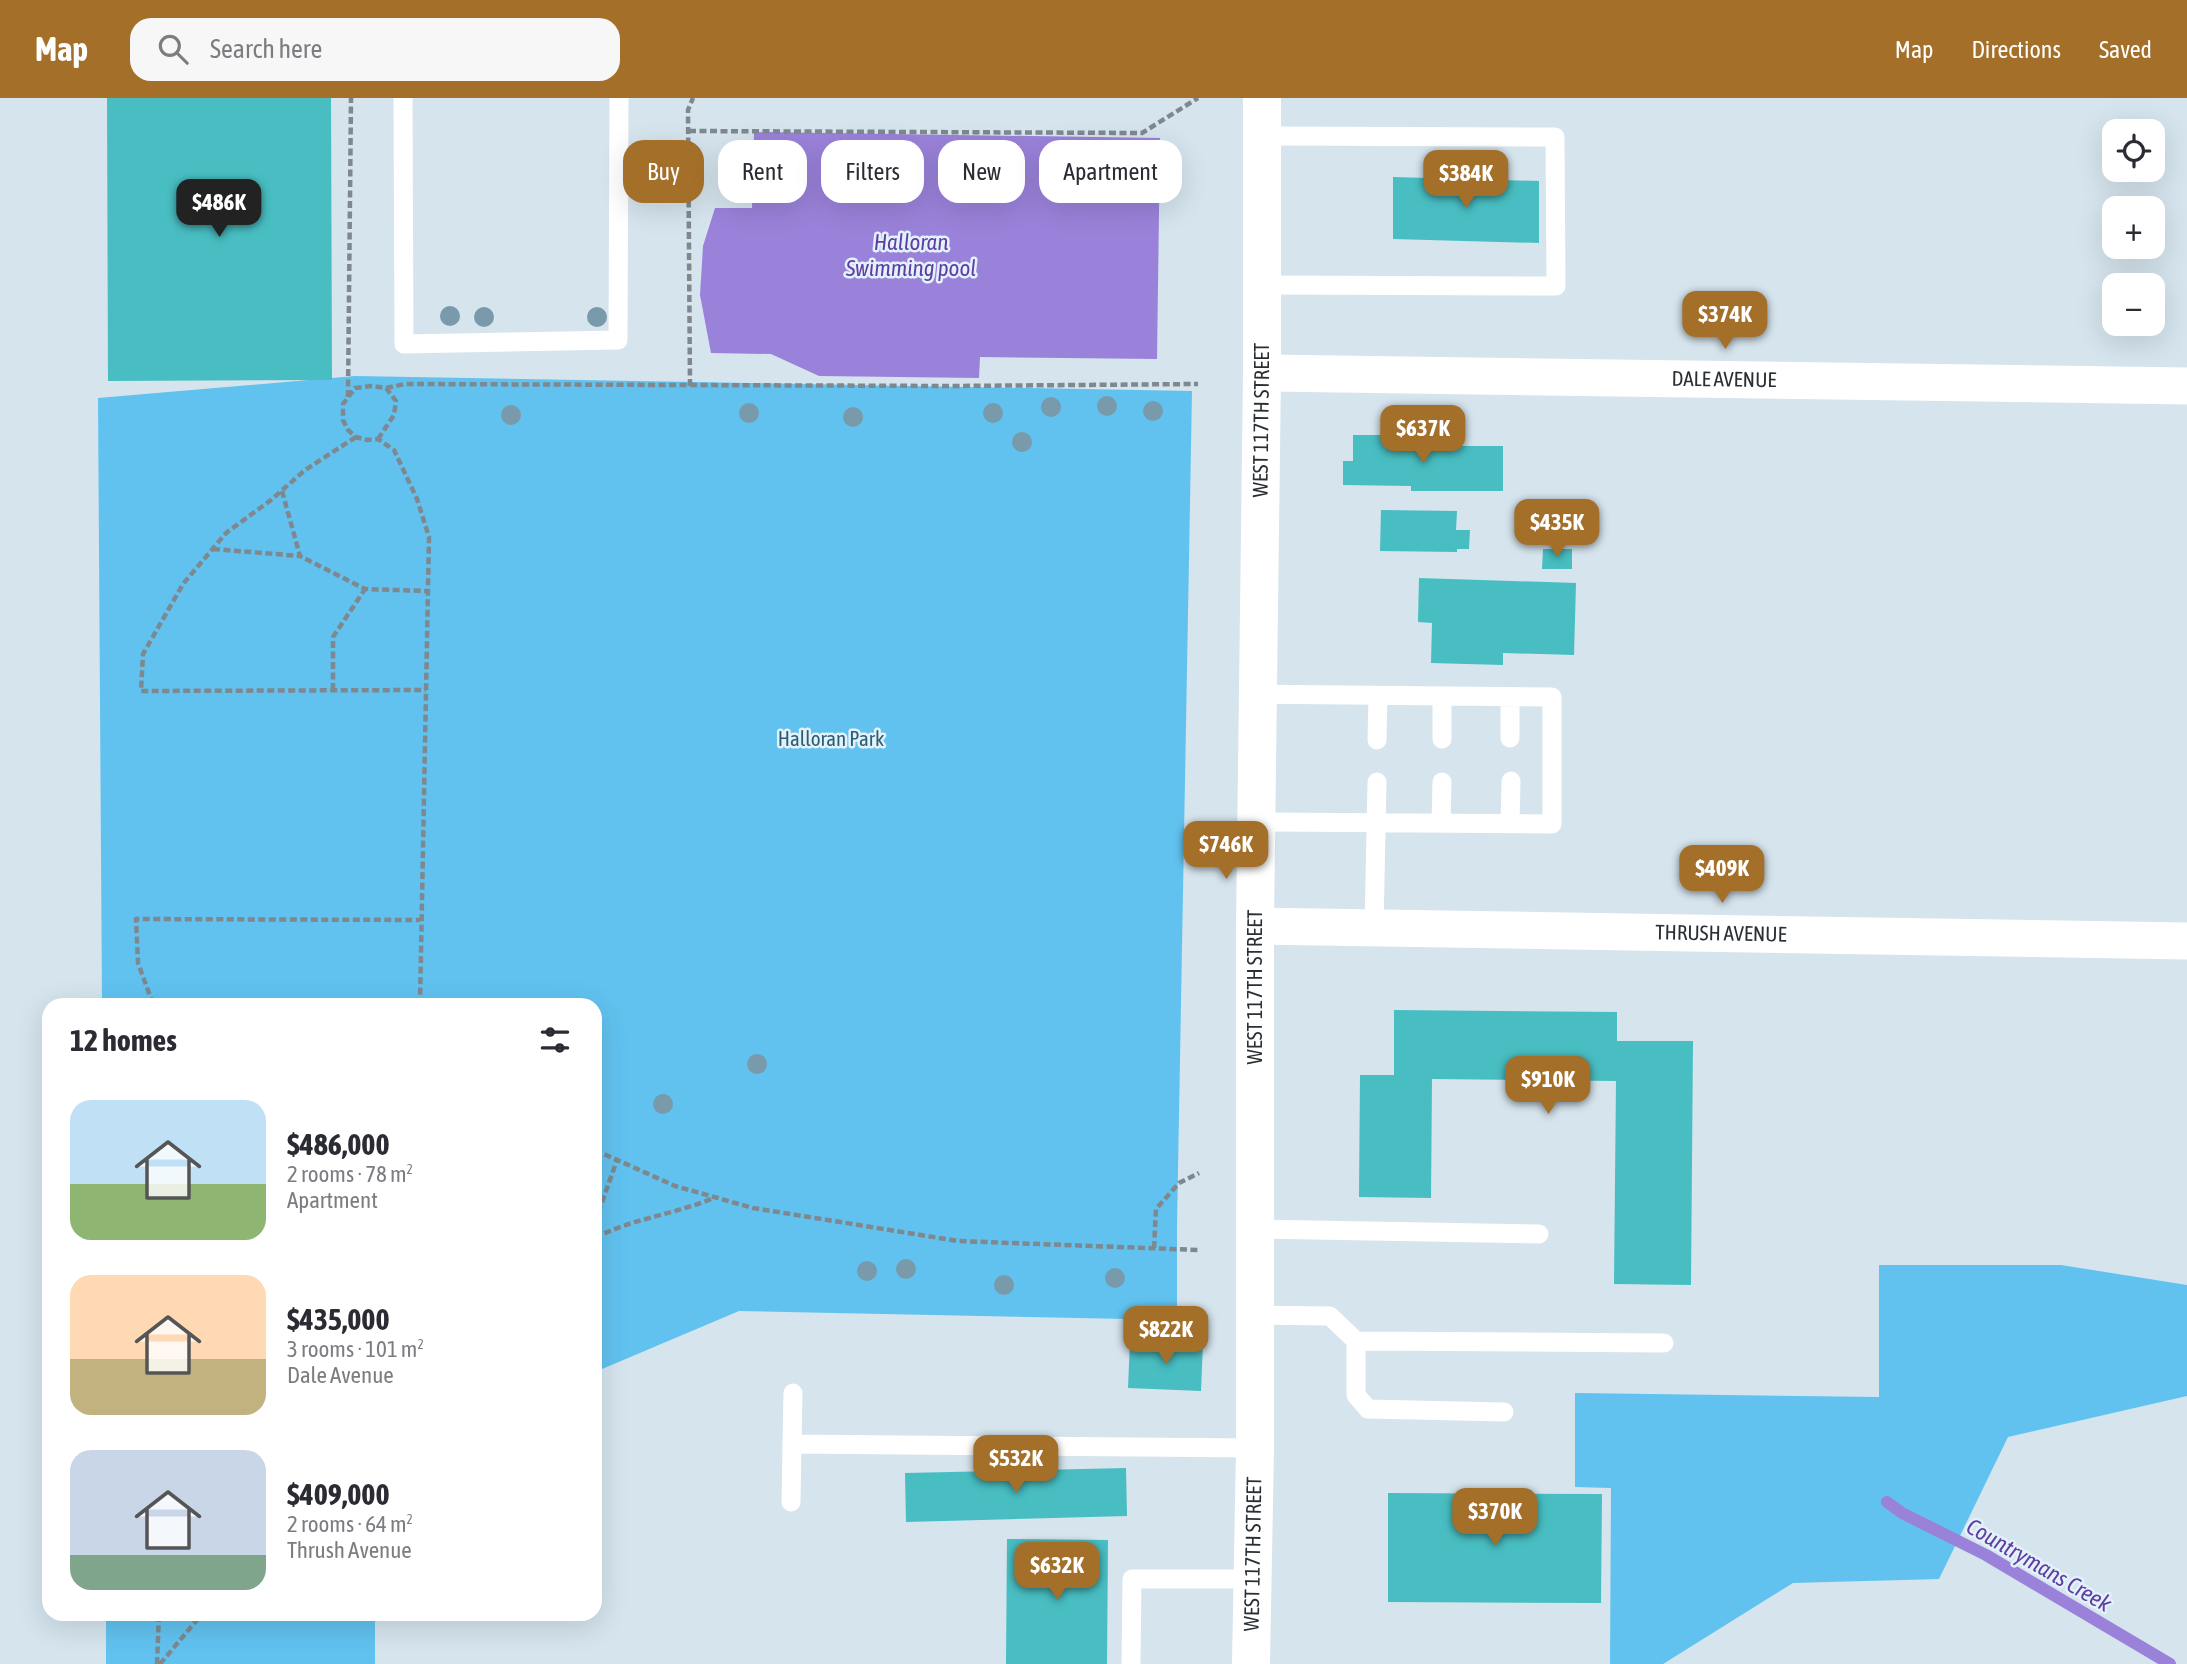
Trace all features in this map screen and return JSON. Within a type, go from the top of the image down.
[{"type":"main road","name":"WEST 117TH STREET","points":[[1251,1664],[1255,1448],[1255,926],[1262,373],[1262,98]]},
{"type":"street","name":"DALE AVENUE","points":[[1262,373],[2187,386]]},
{"type":"street","name":"THRUSH AVENUE","points":[[1255,926],[2187,941]]},
{"type":"lane","points":[[403,98],[404,344],[618,340],[619,98]]},
{"type":"lane","points":[[1262,136],[1555,137],[1556,286],[1262,285]]},
{"type":"lane","points":[[1256,822],[1552,824],[1552,697],[1257,694]]},
{"type":"lane","points":[[1377,740],[1378,696]]},
{"type":"lane","points":[[1442,696],[1442,738]]},
{"type":"lane","points":[[1510,697],[1510,738]]},
{"type":"lane","points":[[1510,824],[1511,781]]},
{"type":"lane","points":[[1374,928],[1377,782]]},
{"type":"lane","points":[[1441,823],[1442,782]]},
{"type":"lane","points":[[1255,1229],[1539,1234]]},
{"type":"lane","points":[[1255,1315],[1330,1315],[1356,1341],[1664,1343]]},
{"type":"lane","points":[[1356,1341],[1356,1395],[1368,1409],[1504,1412]]},
{"type":"lane","points":[[791,1502],[793,1393]]},
{"type":"lane","points":[[792,1444],[1255,1448]]},
{"type":"lane","points":[[1130,1664],[1132,1579],[1253,1579]]},
{"type":"path","points":[[348,398],[351,98]]},
{"type":"path","points":[[690,386],[688,110],[693,98]]},
{"type":"path","points":[[689,131],[1142,132],[1198,98]]},
{"type":"path","points":[[420,998],[429,537],[417,499],[394,450],[378,439],[356,437],[348,430],[343,420],[342,410],[355,388],[386,388],[405,384],[1198,384]]},
{"type":"path","points":[[378,439],[394,415],[396,401],[386,388]]},
{"type":"path","points":[[356,437],[305,470],[226,533],[183,584],[143,654],[141,691],[426,690]]},
{"type":"path","points":[[282,491],[300,556]]},
{"type":"path","points":[[213,549],[300,556],[365,589],[428,591]]},
{"type":"path","points":[[333,690],[333,637],[365,589]]},
{"type":"path","points":[[151,998],[138,963],[136,919],[421,920]]},
{"type":"path","points":[[602,1153],[676,1186],[753,1208],[958,1241],[1199,1250]]},
{"type":"path","points":[[602,1202],[617,1160]]},
{"type":"path","points":[[1154,1248],[1156,1209],[1179,1183],[1199,1173]]},
{"type":"path","points":[[602,1234],[613,1228],[695,1206],[716,1197]]},
{"type":"path","points":[[159,1621],[159,1664]]},
{"type":"path","points":[[159,1664],[196,1621]]},
{"type":"green space","name":"Halloran Park","points":[[355,376],[1192,391],[1177,1320],[739,1311],[602,1369],[602,998],[102,998],[98,398]]},
{"type":"green space","points":[[1879,1265],[2061,1265],[2187,1285],[2187,1396],[2008,1437],[1939,1579],[1793,1583],[1663,1664],[1610,1664],[1611,1488],[1575,1487],[1575,1393],[1879,1397]]},
{"type":"green space","points":[[106,1621],[375,1621],[375,1664],[106,1664]]},
{"type":"water","name":"Halloran Swimming pool","points":[[754,132],[1160,138],[1039,140],[1039,203],[1159,203],[1157,359],[980,357],[979,378],[819,376],[771,354],[711,353],[700,295],[703,246],[715,208],[752,208],[752,203],[807,203],[807,140],[754,140]]},
{"type":"building","points":[[107,98],[331,98],[332,380],[108,381]]},
{"type":"building","points":[[1393,177],[1539,181],[1539,243],[1393,239]]},
{"type":"building","points":[[1384,432],[1391,432],[1391,435],[1414,435],[1414,446],[1503,446],[1503,491],[1411,491],[1411,486],[1343,485],[1343,461],[1353,461],[1353,435],[1384,435]]},
{"type":"building","points":[[1381,510],[1457,511],[1456,530],[1470,530],[1469,549],[1457,549],[1457,552],[1380,551]]},
{"type":"building","points":[[1543,549],[1572,549],[1572,569],[1542,569]]},
{"type":"building","points":[[1419,578],[1576,583],[1574,655],[1503,653],[1503,665],[1431,663],[1432,623],[1418,622]]},
{"type":"building","points":[[1394,1010],[1617,1012],[1617,1041],[1693,1041],[1691,1285],[1614,1284],[1616,1081],[1432,1079],[1431,1198],[1359,1197],[1360,1075],[1394,1075]]},
{"type":"building","points":[[1130,1340],[1203,1343],[1201,1391],[1128,1388]]},
{"type":"building","points":[[1126,1468],[1127,1516],[906,1522],[905,1473]]},
{"type":"building","points":[[1388,1493],[1602,1494],[1601,1603],[1388,1602]]},
{"type":"building","points":[[1007,1539],[1108,1540],[1107,1664],[1006,1664]]},
{"type":"waterway","name":"Countrymans Creek","points":[[1887,1502],[1902,1513],[1986,1555],[2170,1664]]}]
